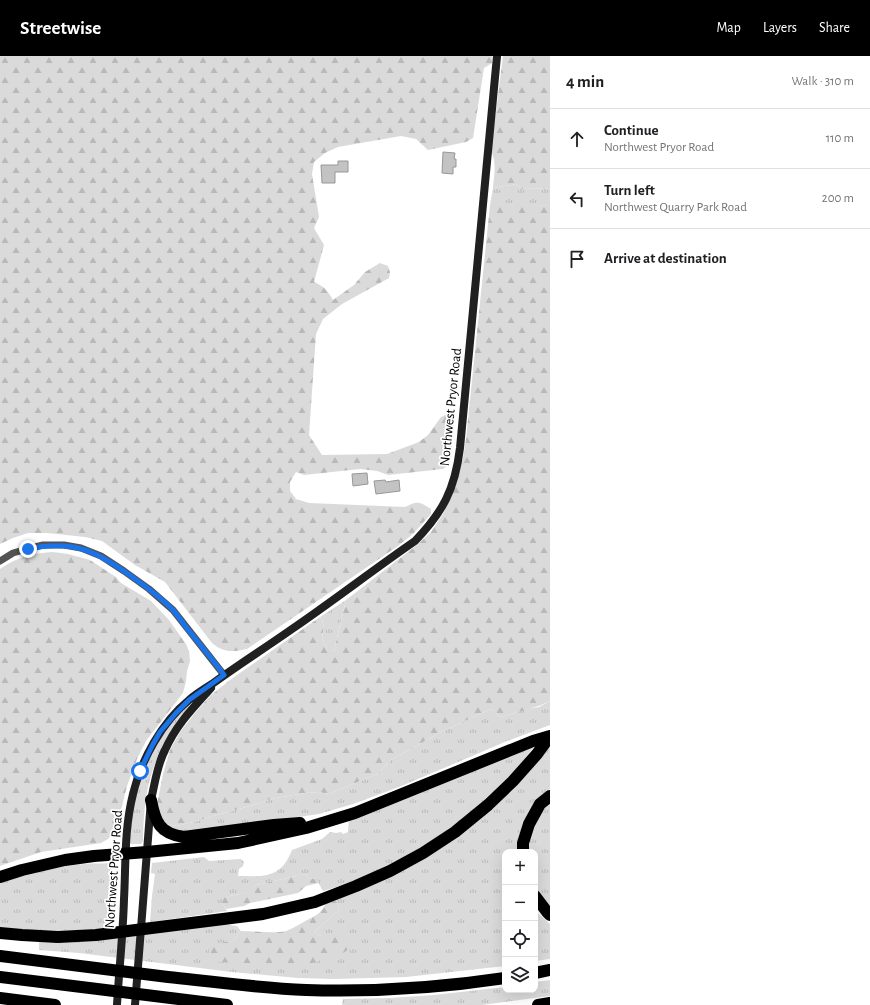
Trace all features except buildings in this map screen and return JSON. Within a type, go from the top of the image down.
[{"type":"highway","points":[[0,876],[65,860],[238,843],[306,828],[355,813],[533,741],[550,736]]},
{"type":"highway","points":[[0,933],[58,937],[96,935],[264,914],[315,902],[390,872],[455,832],[488,805],[513,781],[537,754],[550,736]]},
{"type":"highway","points":[[523,849],[529,824],[540,804],[550,796]]},
{"type":"highway","points":[[151,800],[153,813],[158,823],[168,833],[184,837],[274,825],[335,819]]},
{"type":"highway","points":[[538,900],[550,915]]},
{"type":"highway","points":[[0,956],[233,985],[298,990],[416,988],[502,978]]},
{"type":"highway","points":[[538,972],[550,970]]},
{"type":"highway","points":[[0,977],[227,1005]]},
{"type":"highway","points":[[0,998],[55,1005]]},
{"type":"highway","points":[[538,1005],[550,1003]]},
{"type":"main road","name":"Northwest Pryor Road","points":[[117,1005],[128,816],[140,771],[160,732],[189,700],[415,542],[437,515],[448,495],[456,473],[460,448],[497,56]]},
{"type":"main road","name":"Northwest Pryor Road","points":[[135,1005],[151,800],[158,769],[164,750],[180,723],[224,675]]},
{"type":"street","points":[[0,561],[13,553],[43,546],[64,545],[81,548],[101,556],[149,589],[172,610],[224,675]]},
{"type":"green space","points":[[0,56],[492,56],[492,63],[484,68],[473,138],[466,142],[428,150],[416,139],[401,136],[338,147],[325,153],[314,162],[312,174],[319,217],[314,228],[324,245],[314,282],[325,289],[333,300],[354,285],[365,272],[380,263],[388,266],[390,272],[389,278],[342,304],[323,319],[316,334],[309,435],[322,455],[387,454],[419,442],[428,435],[441,417],[455,411],[451,459],[448,465],[443,469],[388,475],[377,471],[360,469],[304,475],[296,472],[290,482],[290,491],[296,499],[309,503],[405,507],[418,503],[424,504],[431,509],[431,514],[413,534],[398,546],[247,649],[228,651],[220,649],[212,643],[165,582],[135,565],[102,541],[85,537],[47,533],[28,533],[0,544]]},
{"type":"green space","points":[[503,56],[550,56],[550,188],[522,189],[516,184],[493,188],[495,164],[491,151]]},
{"type":"green space","points":[[516,184],[522,189],[550,188],[550,206],[490,205],[493,188]]},
{"type":"green space","points":[[507,204],[550,206],[550,701],[500,717],[491,709],[441,732],[391,760],[377,774],[329,794],[319,792],[306,793],[270,799],[261,803],[177,826],[166,824],[161,819],[157,804],[170,750],[180,732],[210,696],[230,680],[320,617],[324,625],[322,638],[327,649],[334,651],[346,600],[417,545],[431,532],[443,514],[458,477],[466,439],[490,205]]},
{"type":"green space","points":[[52,552],[68,554],[90,560],[116,577],[121,583],[151,601],[169,620],[186,644],[189,651],[190,661],[183,693],[146,741],[137,759],[127,786],[116,830],[108,839],[101,843],[41,852],[0,866],[0,569],[24,557]]},
{"type":"green space","points":[[346,600],[334,651],[327,649],[322,638],[324,625],[320,617]]},
{"type":"green space","points":[[550,701],[550,725],[507,741],[399,787],[353,804],[319,814],[184,832],[175,832],[166,824],[177,826],[261,803],[270,799],[306,793],[319,792],[329,794],[377,774],[391,760],[441,732],[491,709],[500,717],[539,707]]},
{"type":"green space","points":[[190,703],[191,704],[168,736],[152,772],[145,803],[143,841],[141,844],[131,844],[133,810],[142,776],[161,737],[179,714]]},
{"type":"green space","points":[[550,742],[550,789],[538,800],[526,818],[520,831],[517,849],[502,849],[502,966],[406,977],[334,979],[298,978],[232,972],[79,953],[39,950],[39,940],[217,923],[237,926],[241,931],[233,941],[220,943],[321,936],[314,932],[338,911],[339,904],[335,901],[335,898],[438,847]]},
{"type":"green space","points":[[536,744],[519,766],[481,804],[429,842],[378,871],[323,891],[316,879],[309,878],[305,874],[256,885],[251,891],[229,896],[222,903],[227,911],[150,922],[155,874],[151,873],[152,863],[204,857],[209,861],[241,859],[244,862],[243,866],[239,869],[238,876],[259,876],[274,873],[283,866],[292,850],[322,839],[330,832],[341,832],[343,834],[348,832],[349,820]]},
{"type":"green space","points":[[550,802],[550,911],[538,895],[538,849],[526,849],[526,845],[539,815]]},
{"type":"green space","points":[[112,864],[111,892],[113,891],[114,897],[112,927],[56,931],[0,927],[0,882],[53,868]]},
{"type":"green space","points":[[305,874],[309,878],[316,879],[319,883],[306,886],[298,893],[250,903],[244,906],[226,909],[222,903],[223,898],[248,892],[256,885]]},
{"type":"green space","points":[[335,901],[339,904],[338,911],[314,932],[321,936],[343,936],[348,942],[349,948],[345,952],[307,965],[288,966],[219,962],[212,959],[209,954],[209,949],[214,945],[233,941],[241,931],[286,931],[317,914],[321,911],[326,902]]},
{"type":"green space","points":[[538,912],[550,924],[550,959],[538,961]]},
{"type":"green space","points":[[550,980],[550,996],[482,1005],[342,1005],[343,999],[434,995],[502,987],[502,993],[538,993],[538,982]]},
{"type":"route","points":[[28,549],[43,546],[64,545],[81,548],[101,556],[149,589],[172,610],[224,675],[189,700],[176,713],[160,732],[140,771]]}]
